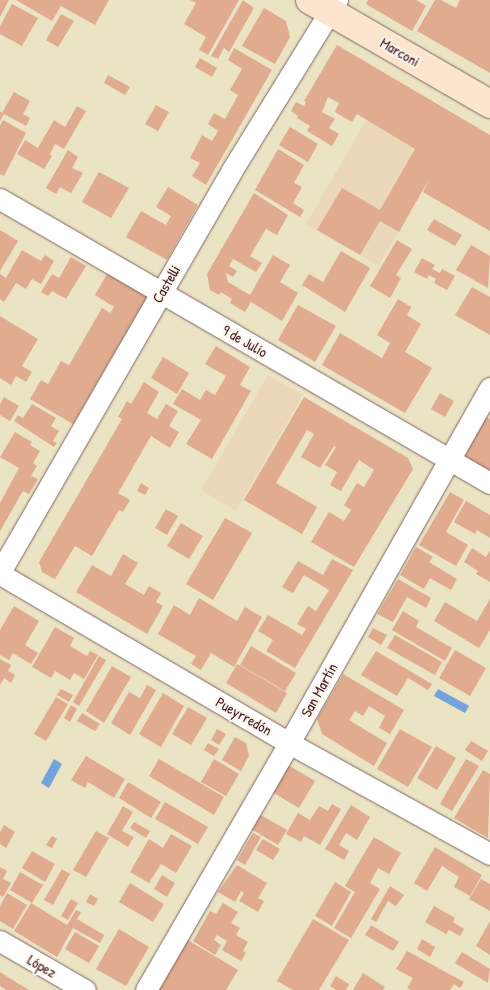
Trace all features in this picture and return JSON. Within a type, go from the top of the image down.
[{"type":"main road","name":"Marconi","points":[[326,4],[490,104]]},
{"type":"street","name":"Castelli","points":[[0,573],[326,4]]},
{"type":"street","name":"9 de Julio","points":[[0,199],[490,483]]},
{"type":"street","name":"San Martín","points":[[146,990],[289,743],[490,388]]},
{"type":"street","name":"Pueyrredón","points":[[0,573],[289,743],[490,854]]},
{"type":"street","name":"López","points":[[0,941],[85,990]]},
{"type":"shaded area","points":[[391,77],[463,120],[379,266],[306,224]]},
{"type":"shaded area","points":[[268,375],[303,395],[236,511],[201,490]]},
{"type":"water","points":[[438,689],[469,706],[465,713],[434,696]]},
{"type":"water","points":[[54,759],[62,764],[49,788],[41,783]]},
{"type":"building","points":[[0,0],[9,0],[0,17]]},
{"type":"building","points":[[16,0],[109,0],[95,25],[61,6],[52,21]]},
{"type":"building","points":[[190,0],[239,0],[208,55],[199,50],[206,37],[184,24],[196,3]]},
{"type":"building","points":[[243,0],[254,8],[229,52],[224,48],[218,59],[211,56]]},
{"type":"building","points":[[368,0],[416,0],[426,6],[412,31],[366,4]]},
{"type":"building","points":[[435,0],[441,0],[456,8],[460,0],[490,0],[490,73],[417,31]]},
{"type":"building","points":[[12,4],[38,18],[22,46],[0,34],[0,26]]},
{"type":"building","points":[[264,8],[286,21],[290,37],[275,64],[242,46]]},
{"type":"building","points":[[61,14],[74,21],[58,47],[46,40]]},
{"type":"building","points":[[337,45],[490,135],[490,231],[423,192],[429,179],[399,232],[380,221],[360,255],[317,230],[342,188],[380,210],[415,149],[357,114],[352,122],[335,112],[339,103],[328,97],[322,112],[335,119],[329,128],[339,134],[332,146],[307,131],[310,126],[297,118],[298,116],[291,111],[296,102],[304,106],[306,102],[304,101]]},
{"type":"building","points":[[234,48],[272,70],[206,185],[192,176],[200,163],[190,158],[202,135],[212,141],[218,131],[208,124],[214,113],[225,119],[238,95],[230,90],[242,69],[228,60]]},
{"type":"building","points":[[200,58],[217,68],[212,77],[195,67]]},
{"type":"building","points":[[108,75],[130,87],[125,95],[104,83]]},
{"type":"building","points":[[14,92],[30,101],[23,114],[30,118],[26,126],[4,114],[0,121],[0,111],[2,113]]},
{"type":"building","points":[[156,105],[169,112],[158,131],[145,124]]},
{"type":"building","points":[[77,106],[86,111],[64,149],[55,144],[50,154],[52,156],[44,169],[17,154],[25,140],[38,148],[54,120],[65,127]]},
{"type":"building","points":[[3,120],[26,133],[4,176],[0,174],[0,126]]},
{"type":"building","points":[[290,127],[318,144],[308,162],[279,145]]},
{"type":"building","points":[[278,149],[304,165],[294,183],[302,187],[293,203],[304,210],[300,217],[255,190]]},
{"type":"building","points":[[68,150],[78,157],[72,168],[83,173],[71,193],[60,187],[56,194],[46,188]]},
{"type":"building","points":[[99,172],[129,188],[111,218],[82,202]]},
{"type":"building","points":[[168,187],[198,205],[167,260],[126,237],[141,211],[166,225],[171,216],[156,207]]},
{"type":"building","points":[[254,193],[288,215],[277,235],[266,229],[250,256],[262,263],[256,272],[233,259],[229,266],[237,271],[233,277],[226,273],[228,282],[250,295],[273,255],[290,265],[280,282],[298,293],[282,321],[251,302],[245,312],[230,303],[232,299],[221,292],[219,295],[210,290],[207,274]]},
{"type":"building","points":[[434,219],[462,235],[455,246],[427,230]]},
{"type":"building","points":[[0,230],[18,241],[0,271]]},
{"type":"building","points":[[397,240],[412,249],[396,275],[401,278],[390,298],[370,286]]},
{"type":"building","points":[[471,245],[490,256],[488,288],[456,270]]},
{"type":"building","points":[[22,250],[41,261],[45,255],[54,261],[41,284],[32,279],[26,289],[16,283],[4,302],[0,299],[0,274],[6,278]]},
{"type":"building","points":[[341,251],[370,268],[345,312],[302,285],[309,274],[323,282]]},
{"type":"building","points":[[71,257],[86,266],[66,299],[52,291],[48,296],[41,292],[52,274],[59,278]]},
{"type":"building","points":[[422,258],[435,265],[432,269],[440,273],[442,269],[455,276],[447,290],[434,283],[436,279],[429,275],[427,279],[414,272]]},
{"type":"building","points":[[108,272],[148,295],[73,424],[30,399],[41,380],[48,384],[61,361],[69,365],[102,308],[110,313],[114,307],[95,295]]},
{"type":"building","points":[[472,287],[490,297],[490,335],[455,315]]},
{"type":"building","points":[[398,299],[411,307],[407,315],[421,324],[405,352],[432,368],[405,413],[322,365],[340,333],[382,358],[390,343],[377,335]]},
{"type":"building","points":[[298,305],[336,326],[315,362],[278,340]]},
{"type":"building","points":[[0,316],[38,339],[22,366],[32,372],[26,382],[16,376],[11,385],[0,378]]},
{"type":"building","points":[[216,346],[250,367],[240,385],[251,391],[212,459],[186,444],[201,420],[173,404],[182,389],[200,400],[206,390],[215,395],[226,376],[205,364]]},
{"type":"building","points":[[163,357],[189,373],[177,394],[151,378]]},
{"type":"building","points":[[144,382],[159,392],[147,413],[157,419],[166,404],[178,411],[169,426],[179,432],[170,448],[151,436],[118,493],[130,500],[123,512],[119,510],[92,556],[75,546],[55,579],[42,572],[39,562],[122,419],[118,417],[127,401],[131,404]]},
{"type":"building","points":[[440,393],[454,401],[445,417],[431,409]]},
{"type":"building","points":[[4,397],[19,406],[10,421],[0,415],[0,404]]},
{"type":"building","points":[[304,397],[408,458],[413,469],[354,567],[311,542],[329,512],[344,521],[351,510],[344,505],[357,483],[364,487],[374,470],[359,460],[341,491],[330,485],[337,472],[325,465],[336,447],[334,446],[320,468],[301,457],[314,434],[307,430],[276,483],[317,507],[302,534],[244,500]]},
{"type":"building","points":[[32,404],[56,418],[51,426],[59,431],[53,441],[57,443],[54,447],[14,421],[18,415],[23,418]]},
{"type":"building","points":[[482,414],[490,419],[490,475],[458,457]]},
{"type":"building","points":[[15,432],[32,442],[30,445],[40,451],[33,463],[37,466],[31,476],[38,479],[29,494],[23,491],[0,531],[0,503],[19,468],[0,457]]},
{"type":"building","points":[[141,483],[149,488],[145,495],[137,491]]},
{"type":"building","points":[[450,492],[464,500],[446,532],[468,545],[456,566],[419,545]]},
{"type":"building","points":[[466,501],[490,515],[490,538],[477,530],[475,534],[454,522]]},
{"type":"building","points":[[166,509],[178,516],[167,535],[155,528]]},
{"type":"building","points":[[225,518],[252,533],[213,600],[186,584]]},
{"type":"building","points":[[181,523],[203,536],[189,559],[167,546]]},
{"type":"building","points":[[416,547],[433,557],[429,562],[457,579],[451,590],[430,578],[424,589],[400,575]]},
{"type":"building","points":[[472,548],[486,557],[490,551],[490,582],[476,574],[478,571],[464,562]]},
{"type":"building","points":[[123,554],[138,563],[125,584],[144,595],[149,586],[161,593],[156,602],[163,606],[147,634],[76,592],[92,565],[111,576]]},
{"type":"building","points":[[332,559],[353,570],[295,668],[266,651],[273,640],[258,631],[268,615],[302,635],[306,629],[297,624],[308,606],[316,611],[329,590],[304,575],[293,593],[282,587],[298,561],[323,575]]},
{"type":"building","points":[[398,579],[431,598],[426,608],[407,597],[393,622],[377,614]]},
{"type":"building","points":[[199,598],[237,621],[245,607],[262,617],[234,667],[211,653],[201,670],[191,664],[196,656],[158,634],[174,605],[190,615]]},
{"type":"building","points":[[490,599],[490,630],[479,648],[434,621],[445,602],[477,621]]},
{"type":"building","points":[[14,606],[39,621],[25,645],[38,653],[31,664],[13,653],[9,660],[0,655],[0,630]]},
{"type":"building","points":[[403,611],[419,621],[416,627],[452,648],[445,661],[392,630]]},
{"type":"building","points":[[55,627],[74,638],[70,646],[87,656],[90,651],[98,655],[84,679],[74,673],[70,680],[55,671],[51,678],[32,667]]},
{"type":"building","points":[[373,628],[387,635],[381,645],[368,637]]},
{"type":"building","points":[[395,635],[442,662],[435,675],[387,648]]},
{"type":"building","points":[[251,646],[296,673],[285,691],[240,665]]},
{"type":"building","points":[[455,650],[486,668],[470,696],[439,678]]},
{"type":"building","points":[[376,651],[432,684],[428,690],[408,678],[397,696],[361,675]]},
{"type":"building","points":[[99,656],[106,660],[79,706],[73,702]]},
{"type":"building","points":[[0,659],[11,665],[8,671],[15,675],[11,683],[4,678],[0,685]]},
{"type":"building","points":[[237,664],[287,693],[276,713],[226,683]]},
{"type":"building","points":[[112,666],[131,677],[104,723],[86,711]]},
{"type":"building","points":[[343,674],[404,710],[390,734],[379,728],[385,716],[369,706],[363,716],[355,711],[349,720],[387,743],[374,766],[322,734],[317,719]]},
{"type":"building","points":[[147,685],[156,690],[130,735],[111,723],[129,692],[140,698]]},
{"type":"building","points":[[61,689],[73,695],[69,702],[57,695]]},
{"type":"building","points":[[163,693],[184,706],[161,747],[139,734]]},
{"type":"building","points":[[56,697],[68,704],[46,741],[34,734]]},
{"type":"building","points":[[71,705],[77,709],[70,722],[64,718]]},
{"type":"building","points":[[188,707],[207,718],[191,745],[172,734]]},
{"type":"building","points":[[82,713],[100,724],[95,731],[77,721]]},
{"type":"building","points":[[217,729],[226,734],[219,745],[211,740]]},
{"type":"building","points":[[400,729],[432,747],[408,787],[377,769]]},
{"type":"building","points":[[235,737],[246,743],[249,756],[241,771],[222,760]]},
{"type":"building","points":[[471,741],[488,751],[482,761],[465,750]]},
{"type":"building","points":[[208,743],[219,749],[214,756],[204,750]]},
{"type":"building","points":[[436,746],[456,758],[437,790],[417,778]]},
{"type":"building","points":[[86,756],[125,779],[114,798],[88,782],[85,788],[71,780]]},
{"type":"building","points":[[159,759],[224,797],[214,815],[149,776]]},
{"type":"building","points":[[214,759],[239,774],[226,796],[201,782]]},
{"type":"building","points":[[466,759],[479,766],[452,811],[440,804]]},
{"type":"building","points":[[288,765],[315,781],[299,808],[272,792]]},
{"type":"building","points":[[483,770],[490,774],[488,838],[454,818]]},
{"type":"building","points":[[128,782],[161,802],[151,818],[119,798]]},
{"type":"building","points":[[165,802],[208,827],[198,844],[155,819]]},
{"type":"building","points":[[332,804],[341,809],[320,845],[304,836],[301,842],[286,834],[298,813],[310,820],[319,806],[328,811]]},
{"type":"building","points":[[351,805],[370,817],[357,840],[346,833],[339,845],[349,851],[344,860],[325,849]]},
{"type":"building","points":[[123,806],[133,812],[122,831],[134,837],[128,847],[107,834]]},
{"type":"building","points":[[259,814],[287,830],[278,845],[251,829]]},
{"type":"building","points":[[134,822],[150,831],[146,838],[130,828]]},
{"type":"building","points":[[4,825],[15,832],[6,848],[0,844],[0,832]]},
{"type":"building","points":[[96,831],[109,838],[86,877],[73,870]]},
{"type":"building","points":[[253,833],[261,837],[245,865],[237,860]]},
{"type":"building","points":[[171,834],[192,846],[176,873],[161,864],[149,883],[130,872],[149,839],[163,848]]},
{"type":"building","points":[[52,836],[57,839],[52,848],[46,845]]},
{"type":"building","points":[[374,837],[401,853],[389,874],[378,868],[370,883],[380,889],[351,938],[334,928],[355,892],[345,886]]},
{"type":"building","points":[[263,839],[280,849],[273,860],[256,850]]},
{"type":"building","points":[[435,847],[482,875],[470,896],[454,887],[459,877],[442,866],[427,891],[414,883]]},
{"type":"building","points":[[32,851],[55,864],[45,882],[22,868]]},
{"type":"building","points":[[237,865],[267,883],[258,898],[264,901],[258,912],[239,901],[244,893],[241,891],[235,902],[218,892]]},
{"type":"building","points":[[0,867],[7,871],[3,879],[11,883],[3,897],[0,895]]},
{"type":"building","points":[[62,869],[70,874],[53,905],[44,900]]},
{"type":"building","points":[[20,872],[43,885],[32,903],[10,890]]},
{"type":"building","points":[[162,875],[175,883],[167,897],[154,889]]},
{"type":"building","points":[[481,879],[490,884],[490,911],[469,899]]},
{"type":"building","points":[[335,882],[351,892],[332,926],[315,916]]},
{"type":"building","points":[[130,883],[164,904],[153,922],[119,902]]},
{"type":"building","points":[[390,886],[404,895],[396,906],[388,901],[376,922],[371,919]]},
{"type":"building","points":[[7,893],[27,905],[13,929],[0,921],[0,906]]},
{"type":"building","points":[[90,894],[98,899],[94,906],[86,902]]},
{"type":"building","points":[[71,899],[78,903],[68,920],[61,916]]},
{"type":"building","points":[[31,903],[67,925],[76,910],[81,912],[77,919],[104,935],[100,943],[73,928],[57,957],[14,931]]},
{"type":"building","points":[[223,903],[238,912],[231,923],[240,928],[236,935],[248,942],[243,951],[246,953],[241,961],[222,950],[227,941],[217,935],[214,940],[221,945],[215,955],[193,941],[210,911],[216,914]]},
{"type":"building","points":[[434,906],[455,918],[453,922],[464,929],[460,936],[449,930],[446,934],[425,922]]},
{"type":"building","points":[[313,919],[349,940],[319,990],[293,990],[277,981]]},
{"type":"building","points":[[490,921],[490,955],[476,946]]},
{"type":"building","points":[[371,925],[399,942],[393,951],[365,935]]},
{"type":"building","points":[[119,929],[149,947],[126,986],[96,969]]},
{"type":"building","points":[[75,932],[99,946],[89,963],[65,949]]},
{"type":"building","points":[[186,939],[238,970],[226,990],[155,990]]},
{"type":"building","points":[[422,939],[435,947],[430,957],[417,949]]},
{"type":"building","points":[[407,951],[464,982],[460,988],[454,984],[450,990],[411,990],[407,988],[413,978],[396,969]]},
{"type":"building","points":[[462,952],[490,969],[488,983],[455,963]]},
{"type":"building","points":[[0,972],[29,990],[6,990],[0,986]]},
{"type":"building","points":[[363,973],[385,987],[383,990],[353,990]]},
{"type":"building","points":[[336,976],[349,984],[346,990],[336,990],[330,986]]}]
